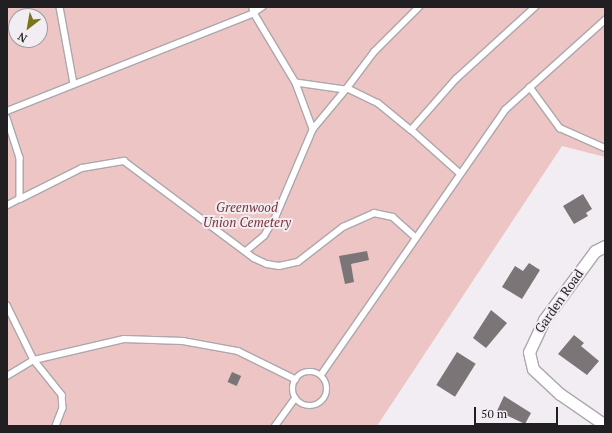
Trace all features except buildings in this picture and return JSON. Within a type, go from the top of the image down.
[{"type":"street","name":"Garden Road","points":[[605,246],[595,252],[544,320],[529,352],[533,369],[560,394],[605,425]]},
{"type":"lane","points":[[60,7],[74,84]]},
{"type":"lane","points":[[7,111],[263,7]]},
{"type":"lane","points":[[246,251],[264,236],[275,218],[313,129],[374,52],[419,7]]},
{"type":"lane","points":[[411,130],[456,79],[535,7]]},
{"type":"lane","points":[[253,10],[296,83],[313,129]]},
{"type":"lane","points":[[321,375],[505,110],[605,20]]},
{"type":"lane","points":[[296,83],[346,89],[384,107],[460,174]]},
{"type":"lane","points":[[530,87],[560,128],[605,148]]},
{"type":"lane","points":[[7,118],[20,158],[20,199]]},
{"type":"lane","points":[[7,206],[82,168],[124,161],[246,251],[267,264],[289,265],[298,262],[349,223],[374,213],[393,217],[416,238]]},
{"type":"lane","points":[[7,306],[34,360],[62,395],[62,408],[56,426]]},
{"type":"lane","points":[[7,376],[34,360],[124,339],[183,341],[238,351],[295,380]]},
{"type":"lane","points":[[310,371],[321,375],[328,391],[322,402],[307,406],[295,398],[292,390],[295,380],[310,371]]},
{"type":"lane","points":[[275,426],[295,398]]},
{"type":"green space","name":"Greenwood Union Cemetery","points":[[7,7],[605,7],[605,157],[562,146],[377,426],[7,426]]}]
